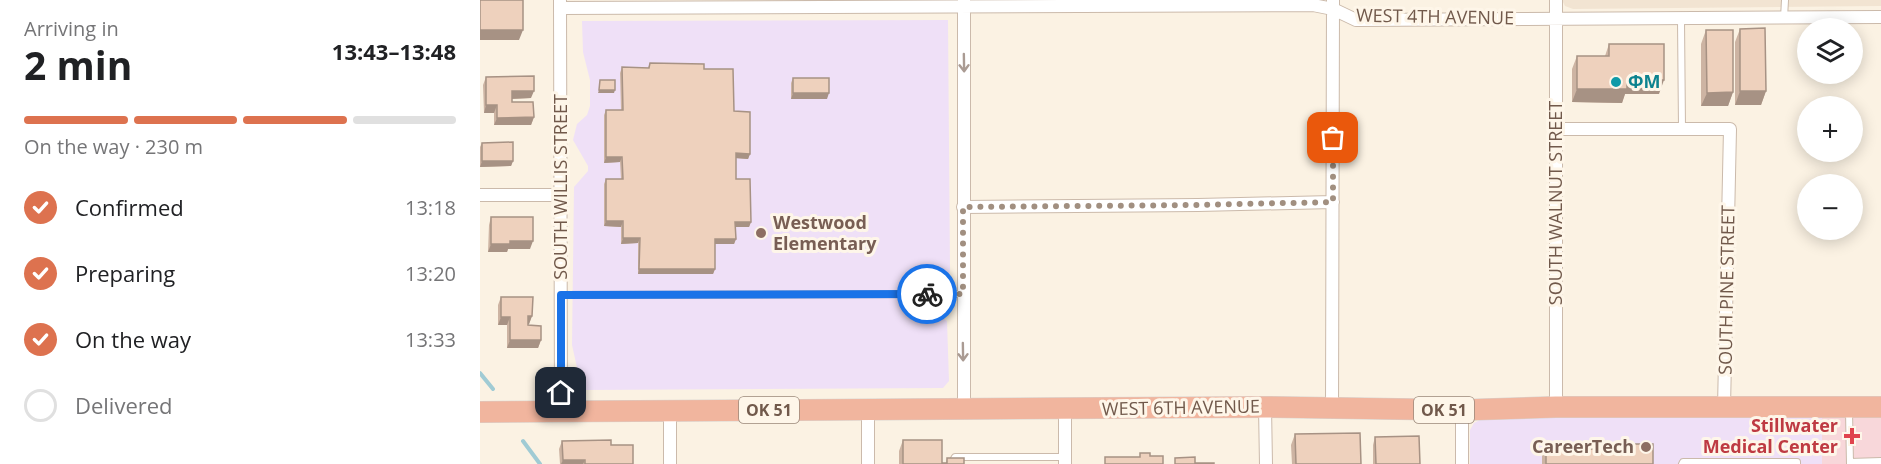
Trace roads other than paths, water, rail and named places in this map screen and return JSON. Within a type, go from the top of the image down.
[{"type":"highway","name":"WEST 6TH AVENUE","points":[[480,412],[1265,407],[1462,410],[1556,407],[1881,407]]},
{"type":"street","name":"SOUTH WALNUT STREET","points":[[1556,0],[1556,407]]},
{"type":"street","name":"WEST 4TH AVENUE","points":[[560,4],[757,8],[964,2],[1333,4],[1356,20],[1556,18],[1681,20],[1881,17]]},
{"type":"street","points":[[964,2],[964,410]]},
{"type":"street","name":"SOUTH WILLIS STREET","points":[[560,4],[561,410]]},
{"type":"street","points":[[1332,407],[1333,4]]},
{"type":"street","points":[[1556,129],[1682,129]]},
{"type":"street","name":"SOUTH PINE STREET","points":[[1682,129],[1730,129],[1724,407]]},
{"type":"street","points":[[480,195],[561,195]]},
{"type":"street","points":[[963,207],[1333,202]]},
{"type":"street","points":[[1265,407],[1266,464]]},
{"type":"street","points":[[670,410],[670,464]]},
{"type":"street","points":[[868,410],[868,464]]},
{"type":"street","points":[[1065,410],[1065,460]]},
{"type":"street","points":[[1462,410],[1462,464]]},
{"type":"lane","points":[[1784,18],[1785,0]]},
{"type":"lane","points":[[1681,20],[1682,129]]},
{"type":"lane","points":[[561,295],[963,294]]},
{"type":"lane","points":[[1849,407],[1850,463],[1881,462]]},
{"type":"lane","points":[[951,464],[955,457],[1065,460]]},
{"type":"lane","points":[[1682,464],[1683,462],[1797,462],[1797,464]]},
{"type":"waterway","points":[[480,373],[493,389]]},
{"type":"waterway","points":[[523,441],[540,464]]},
{"type":"place","name":"ΦΜ","points":[[1616,82]]},
{"type":"place","name":"Westwood Elementary","points":[[761,233]]},
{"type":"place","name":"Stillwater Medical Center","points":[[1852,436]]},
{"type":"place","name":"CareerTech","points":[[1646,447]]}]
